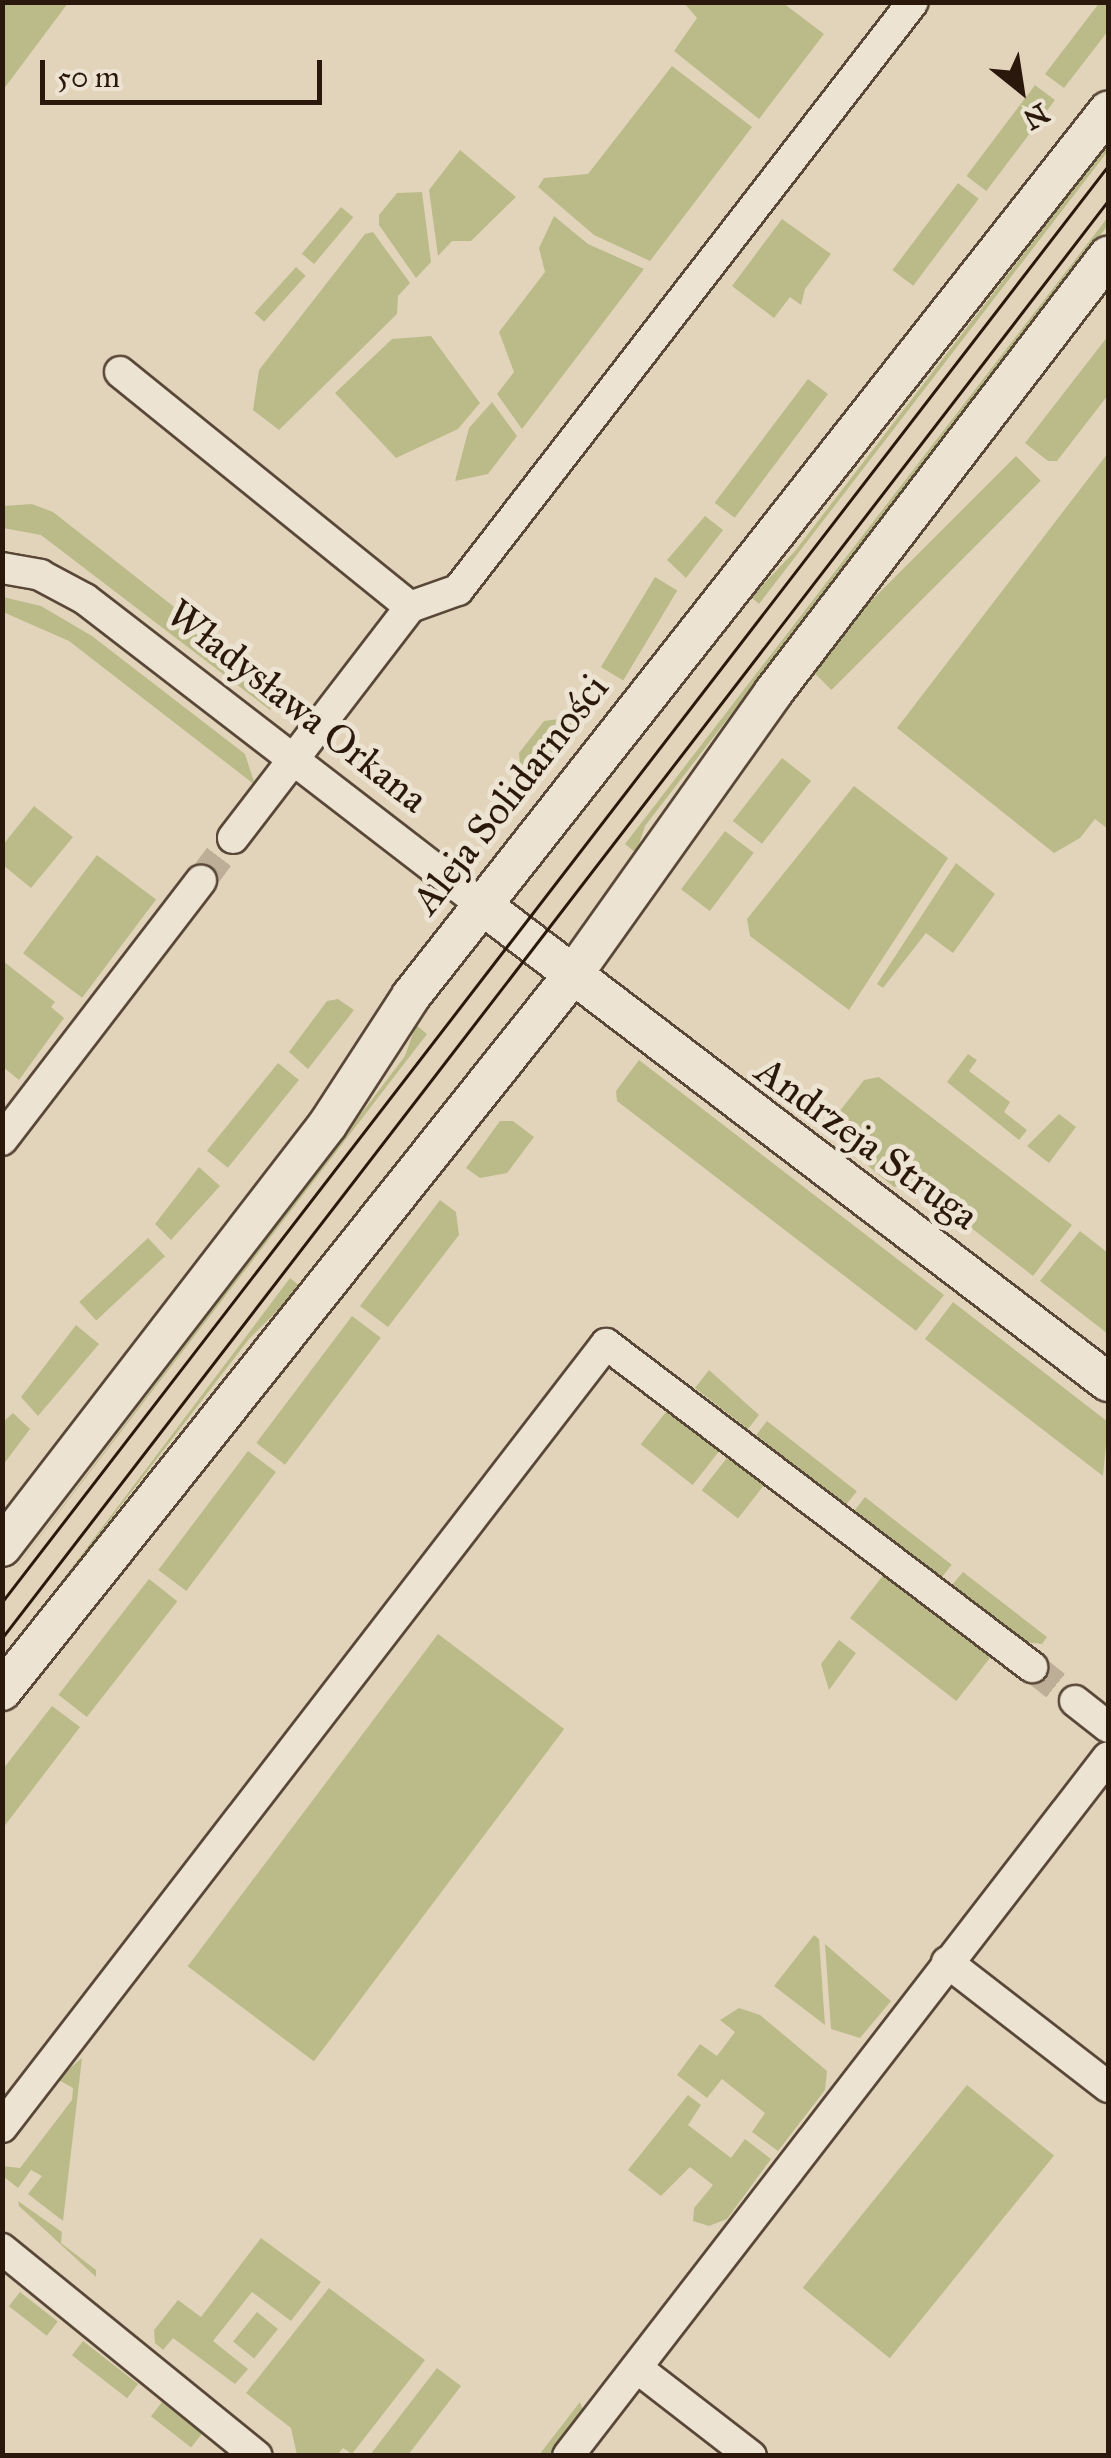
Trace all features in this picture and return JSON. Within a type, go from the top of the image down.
[{"type":"street","points":[[234,838],[410,607],[458,590],[913,2]]},
{"type":"street","name":"Aleja Solidarności","points":[[2,1547],[328,1124],[411,996],[1108,111]]},
{"type":"street","points":[[2,1690],[572,976],[773,693],[1108,256]]},
{"type":"street","points":[[120,372],[410,607]]},
{"type":"street","name":"Władysława Orkana","points":[[2,568],[40,575],[85,599],[572,976]]},
{"type":"street","points":[[2,1140],[201,880]]},
{"type":"street","name":"Andrzeja Struga","points":[[572,976],[1108,1382]]},
{"type":"street","points":[[2,2127],[606,1344],[1032,1666]]},
{"type":"street","points":[[1075,1701],[1108,1727]]},
{"type":"street","points":[[568,2456],[1108,1757]]},
{"type":"street","points":[[947,1962],[1108,2086]]},
{"type":"street","points":[[2,2249],[257,2456]]},
{"type":"street","points":[[637,2368],[751,2456]]},
{"type":"green space","points":[[1100,2],[1108,3],[1108,31],[1064,88],[1045,74]]},
{"type":"green space","points":[[2,3],[68,3],[3,90]]},
{"type":"green space","points":[[684,3],[783,3],[824,34],[759,119],[674,51],[697,18]]},
{"type":"green space","points":[[672,66],[752,127],[650,261],[594,235],[538,187],[544,178],[588,174]]},
{"type":"green space","points":[[1035,85],[1055,100],[986,191],[966,176]]},
{"type":"green space","points":[[1108,144],[1108,151],[759,604],[751,597],[795,551]]},
{"type":"green space","points":[[460,150],[516,197],[471,241],[452,241],[438,256],[429,190]]},
{"type":"green space","points":[[958,183],[979,199],[913,286],[892,270]]},
{"type":"green space","points":[[422,192],[431,262],[416,278],[379,225],[379,215],[397,193]]},
{"type":"green space","points":[[341,207],[353,217],[314,264],[302,254]]},
{"type":"green space","points":[[554,216],[588,244],[644,269],[522,429],[497,394],[514,372],[499,332],[545,272],[539,248]]},
{"type":"green space","points":[[1108,217],[1108,225],[645,826],[636,853],[625,844]]},
{"type":"green space","points":[[782,219],[831,254],[805,289],[801,305],[790,297],[774,318],[732,286]]},
{"type":"green space","points":[[373,232],[410,283],[398,296],[397,314],[279,430],[253,410],[259,370],[365,234]]},
{"type":"green space","points":[[296,267],[306,276],[264,322],[255,313]]},
{"type":"green space","points":[[431,336],[480,403],[458,429],[396,458],[335,393],[392,339]]},
{"type":"green space","points":[[1108,336],[1108,395],[1057,461],[1048,461],[1025,443]]},
{"type":"green space","points":[[808,379],[828,394],[735,518],[715,503]]},
{"type":"green space","points":[[492,402],[517,436],[488,474],[455,481],[469,428]]},
{"type":"green space","points":[[1108,453],[1108,829],[1095,819],[1080,838],[1054,853],[897,728]]},
{"type":"green space","points":[[1016,456],[1041,481],[831,690],[807,665]]},
{"type":"green space","points":[[32,504],[53,512],[284,693],[270,710],[41,535],[3,528],[3,506]]},
{"type":"green space","points":[[705,516],[723,530],[686,578],[667,560]]},
{"type":"green space","points":[[655,577],[677,590],[623,680],[601,667]]},
{"type":"green space","points":[[3,597],[41,606],[92,636],[245,754],[255,785],[69,641],[3,612]]},
{"type":"green space","points":[[566,718],[574,724],[534,777],[520,765],[519,753],[544,721]]},
{"type":"green space","points":[[782,758],[811,781],[762,844],[733,821]]},
{"type":"green space","points":[[854,786],[948,858],[849,1010],[750,936],[747,919]]},
{"type":"green space","points":[[34,806],[73,837],[31,888],[3,865],[2,846]]},
{"type":"green space","points":[[725,831],[754,853],[710,911],[681,889]]},
{"type":"green space","points":[[97,855],[156,900],[82,998],[23,953]]},
{"type":"green space","points":[[956,863],[995,894],[953,953],[926,933],[883,988],[877,984]]},
{"type":"green space","points":[[3,961],[55,1002],[51,1007],[64,1018],[19,1080],[3,1067]]},
{"type":"green space","points":[[338,999],[354,1010],[308,1069],[289,1052],[327,1001]]},
{"type":"green space","points":[[416,1025],[427,1034],[3,1585],[405,1056]]},
{"type":"green space","points":[[968,1054],[977,1060],[969,1071],[1010,1102],[1004,1112],[1027,1130],[1019,1140],[947,1082]]},
{"type":"green space","points":[[639,1060],[944,1295],[916,1331],[617,1101],[616,1091]]},
{"type":"green space","points":[[278,1063],[299,1080],[228,1168],[207,1151]]},
{"type":"green space","points":[[879,1077],[1072,1225],[1033,1276],[916,1185],[894,1187],[851,1152],[835,1117],[864,1080]]},
{"type":"green space","points":[[1059,1114],[1076,1127],[1049,1163],[1027,1146]]},
{"type":"green space","points":[[500,1121],[513,1121],[534,1137],[507,1173],[480,1178],[466,1168]]},
{"type":"green space","points":[[199,1167],[220,1186],[171,1240],[155,1224]]},
{"type":"green space","points":[[440,1200],[456,1212],[459,1235],[388,1327],[360,1306]]},
{"type":"green space","points":[[1080,1231],[1108,1253],[1108,1334],[1040,1281]]},
{"type":"green space","points":[[148,1238],[165,1256],[96,1320],[79,1302]]},
{"type":"green space","points":[[290,1278],[301,1287],[249,1339],[3,1659]]},
{"type":"green space","points":[[953,1302],[1108,1422],[1103,1476],[925,1339]]},
{"type":"green space","points":[[352,1316],[381,1338],[285,1465],[256,1443]]},
{"type":"green space","points":[[76,1325],[99,1344],[38,1416],[21,1397]]},
{"type":"green space","points":[[709,1370],[759,1415],[748,1429],[695,1388]]},
{"type":"green space","points":[[669,1408],[721,1449],[693,1485],[641,1444]]},
{"type":"green space","points":[[13,1413],[30,1429],[3,1465],[3,1422]]},
{"type":"green space","points":[[767,1421],[857,1491],[846,1505],[756,1435]]},
{"type":"green space","points":[[248,1451],[276,1472],[186,1591],[158,1570]]},
{"type":"green space","points":[[730,1454],[766,1482],[738,1519],[702,1490]]},
{"type":"green space","points":[[865,1497],[952,1565],[941,1578],[855,1510]]},
{"type":"green space","points":[[963,1572],[1047,1637],[1042,1644],[1024,1642],[951,1586]]},
{"type":"green space","points":[[885,1573],[991,1656],[956,1701],[850,1618]]},
{"type":"green space","points":[[149,1579],[177,1601],[87,1717],[58,1695]]},
{"type":"green space","points":[[438,1634],[564,1729],[314,2061],[188,1966]]},
{"type":"green space","points":[[839,1640],[856,1653],[829,1690],[821,1664]]},
{"type":"green space","points":[[52,1706],[80,1727],[3,1828],[3,1769]]},
{"type":"green space","points":[[814,1935],[819,1939],[825,2025],[774,1986]]},
{"type":"green space","points":[[825,1944],[891,2001],[860,2038],[831,2029]]},
{"type":"green space","points":[[739,2008],[760,2015],[827,2071],[825,2090],[778,2151],[752,2132],[765,2113],[722,2079],[707,2098],[677,2075],[700,2044],[717,2056],[735,2032],[720,2020]]},
{"type":"green space","points":[[82,2058],[63,2221],[28,2194],[42,2176],[31,2170],[18,2188],[3,2176],[2,2166],[20,2168],[72,2100],[73,2088],[57,2079]]},
{"type":"green space","points":[[967,2085],[1054,2155],[890,2358],[803,2288]]},
{"type":"green space","points":[[688,2095],[701,2105],[688,2125],[731,2158],[745,2139],[771,2159],[727,2219],[709,2226],[693,2221],[694,2208],[713,2185],[690,2167],[661,2196],[628,2170]]},
{"type":"green space","points":[[18,2201],[62,2232],[61,2243],[96,2270],[96,2277],[19,2206]]},
{"type":"green space","points":[[261,2238],[321,2282],[291,2321],[252,2292],[213,2341],[248,2369],[235,2384],[173,2338],[163,2350],[155,2343],[154,2330],[178,2300],[201,2317]]},
{"type":"green space","points":[[329,2288],[425,2360],[352,2454],[343,2448],[337,2455],[297,2455],[291,2428],[246,2393]]},
{"type":"green space","points":[[20,2292],[58,2322],[47,2336],[9,2306]]},
{"type":"green space","points":[[257,2312],[278,2329],[254,2359],[233,2342]]},
{"type":"green space","points":[[83,2341],[138,2384],[127,2398],[72,2355]]},
{"type":"green space","points":[[437,2368],[461,2386],[408,2455],[370,2455]]},
{"type":"green space","points":[[162,2402],[202,2433],[191,2448],[151,2416]]},
{"type":"green space","points":[[580,2402],[583,2411],[549,2455],[539,2455]]},
{"type":"tunnel","points":[[201,881],[233,838]]},
{"type":"tunnel","points":[[1032,1667],[1075,1701]]},
{"type":"tram line","points":[[2,1602],[1108,166]]},
{"type":"tram line","points":[[2,1638],[1108,201]]}]
